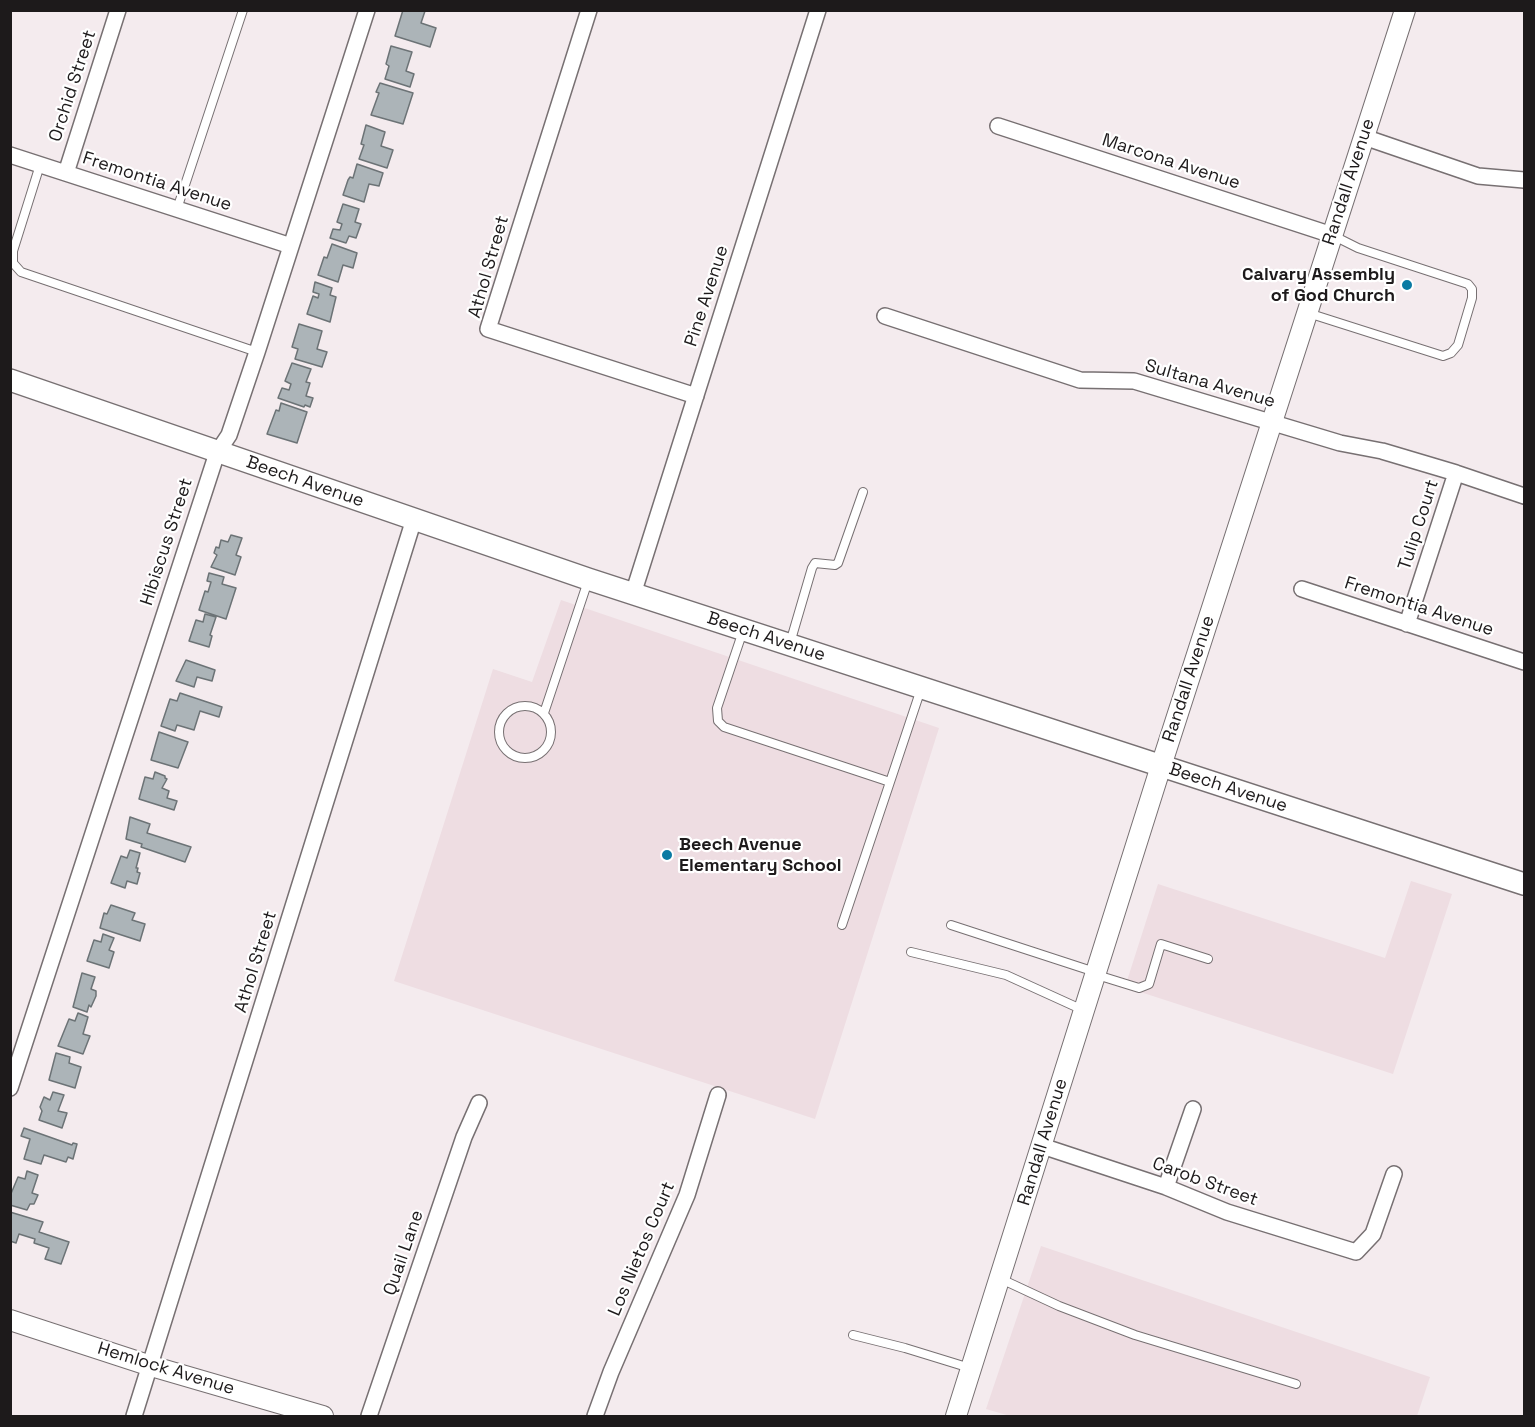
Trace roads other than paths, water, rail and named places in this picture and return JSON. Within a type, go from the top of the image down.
[{"type":"main road","name":"Beech Avenue","points":[[10,380],[633,594],[1524,884]]},
{"type":"street","name":"Orchid Street","points":[[66,173],[118,10]]},
{"type":"street","name":"Hibiscus Street","points":[[10,1088],[217,453],[229,435],[367,10]]},
{"type":"street","name":"Athol Street","points":[[589,10],[488,329],[696,396]]},
{"type":"street","name":"Pine Avenue","points":[[633,594],[818,10]]},
{"type":"street","name":"Randall Avenue","points":[[956,1416],[1161,766],[1405,10]]},
{"type":"street","name":"Marcona Avenue","points":[[998,126],[1332,235]]},
{"type":"street","points":[[1364,137],[1478,176],[1524,180]]},
{"type":"street","name":"Fremontia Avenue","points":[[10,155],[291,246]]},
{"type":"street","name":"Sultana Avenue","points":[[885,316],[1080,380],[1134,381],[1340,443],[1382,451],[1524,496]]},
{"type":"street","name":"Tulip Court","points":[[1407,624],[1456,473]]},
{"type":"street","name":"Athol Street","points":[[134,1416],[414,519]]},
{"type":"street","name":"Fremontia Avenue","points":[[1302,589],[1524,662]]},
{"type":"street","name":"Los Nietos Court","points":[[595,1416],[610,1372],[687,1196],[718,1095]]},
{"type":"street","name":"Quail Lane","points":[[369,1416],[460,1148],[479,1103]]},
{"type":"street","points":[[1166,1187],[1193,1109]]},
{"type":"street","name":"Carob Street","points":[[1042,1146],[1166,1187],[1227,1212],[1356,1252],[1373,1234],[1394,1174]]},
{"type":"street","name":"Hemlock Avenue","points":[[10,1320],[151,1366],[323,1416]]},
{"type":"lane","points":[[177,209],[243,10]]},
{"type":"lane","points":[[40,165],[13,251],[13,263],[21,272],[257,352]]},
{"type":"lane","points":[[1307,313],[1443,356],[1458,345],[1472,298],[1472,289],[1468,284],[1358,248],[1332,235]]},
{"type":"lane","points":[[789,644],[812,568],[815,563],[835,565],[838,563],[863,492]]},
{"type":"lane","points":[[544,713],[528,705],[511,709],[500,723],[499,732],[504,747],[510,753],[526,758],[541,752],[550,738],[551,730],[544,713],[588,579]]},
{"type":"lane","points":[[743,630],[717,708],[718,721],[724,727],[890,782]]},
{"type":"lane","points":[[842,925],[921,687]]},
{"type":"lane","points":[[951,925],[1139,988],[1149,984],[1161,944],[1208,959]]},
{"type":"lane","points":[[911,952],[1005,975],[1084,1011]]},
{"type":"lane","points":[[1000,1278],[1059,1306],[1135,1335],[1296,1384]]},
{"type":"lane","points":[[853,1335],[905,1348],[971,1369]]},
{"type":"place","name":"Calvary Assembly of God Church","points":[[1407,285]]},
{"type":"place","name":"Beech Avenue Elementary School","points":[[667,855]]}]
